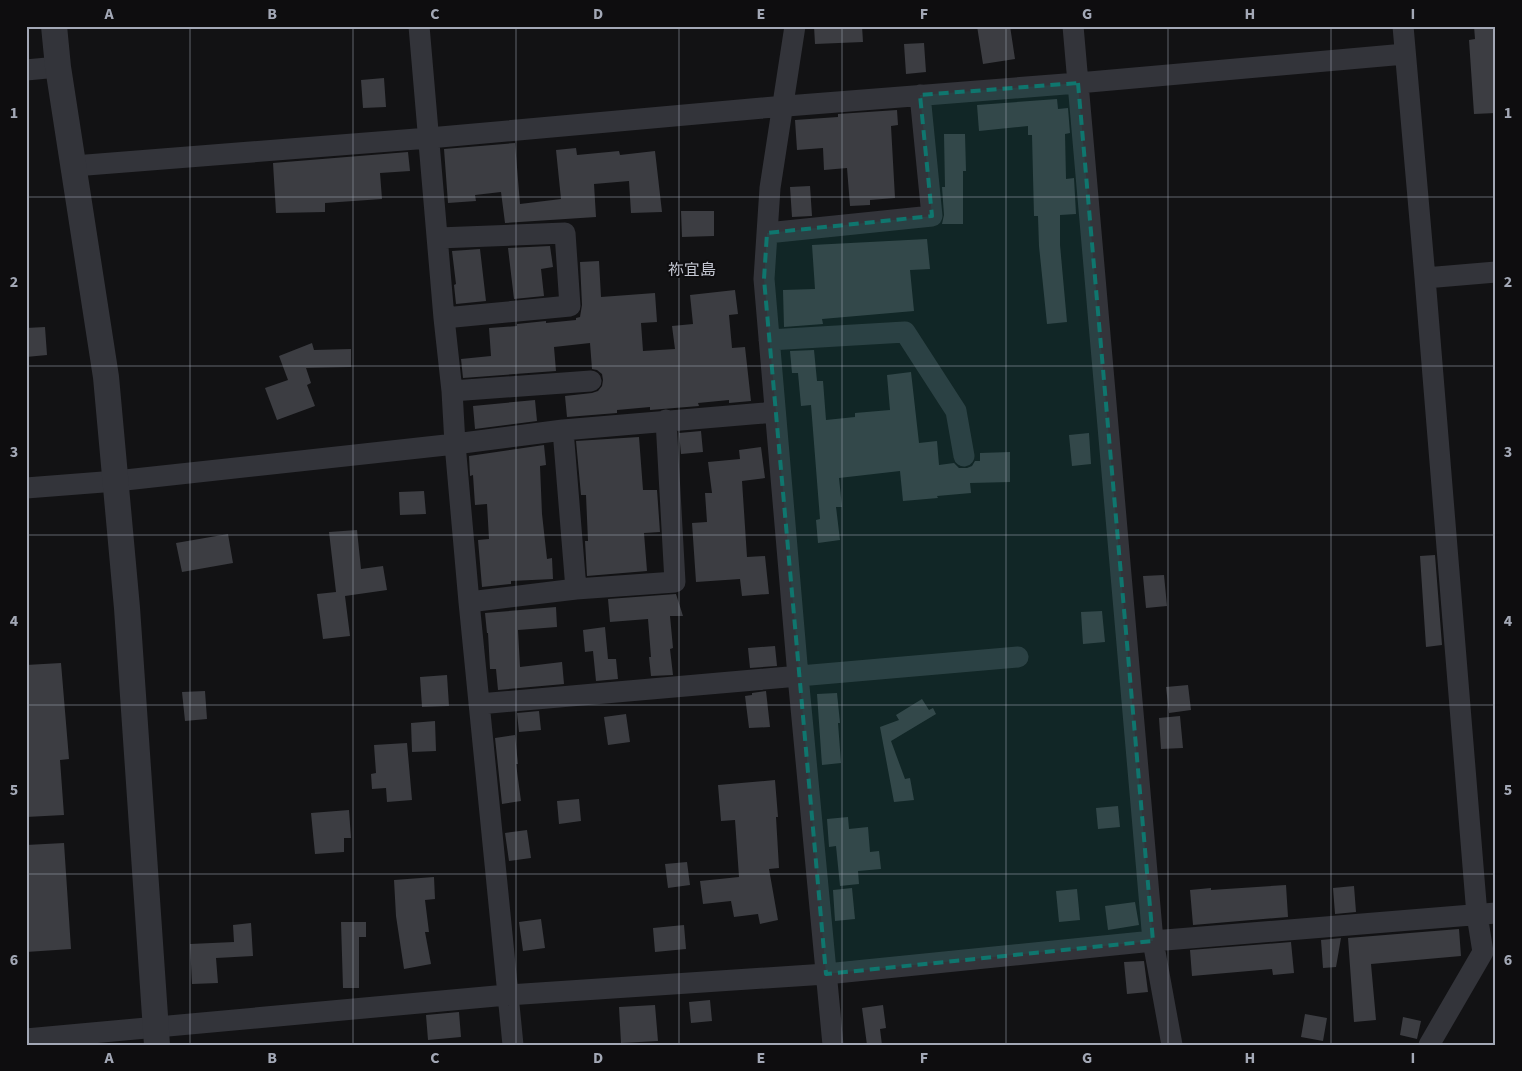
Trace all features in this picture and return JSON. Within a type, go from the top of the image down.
[{"type":"street","points":[[54,26],[58,67],[106,377],[128,608],[156,1037]]},
{"type":"street","points":[[419,26],[469,602],[513,1045]]},
{"type":"street","points":[[795,26],[770,188],[764,279],[798,676],[833,1045]]},
{"type":"street","points":[[1073,26],[1153,941],[1172,1045]]},
{"type":"street","points":[[1403,26],[1425,278],[1486,914],[1483,952],[1430,1045]]},
{"type":"street","points":[[74,166],[429,138],[782,106],[1078,83],[1405,54]]},
{"type":"street","points":[[26,70],[58,67]]},
{"type":"street","points":[[767,233],[932,216],[920,95]]},
{"type":"street","points":[[438,238],[565,233],[570,306],[444,318]]},
{"type":"street","points":[[1425,278],[1496,272]]},
{"type":"street","points":[[769,340],[905,332],[956,411],[964,456]]},
{"type":"street","points":[[452,391],[591,381]]},
{"type":"street","points":[[26,488],[116,482],[563,430],[775,412]]},
{"type":"street","points":[[469,602],[576,589],[675,582],[666,420]]},
{"type":"street","points":[[563,430],[576,589]]},
{"type":"street","points":[[479,704],[1018,657]]},
{"type":"street","points":[[26,1039],[156,1037],[507,995],[826,974],[1153,941],[1486,914]]},
{"type":"highlighted area","points":[[1078,83],[1153,941],[826,974],[764,279],[767,233],[932,216],[920,95]]},
{"type":"building","points":[[814,26],[862,26],[863,42],[815,44]]},
{"type":"building","points":[[977,26],[1010,26],[1015,59],[983,64]]},
{"type":"building","points":[[1474,26],[1496,26],[1496,113],[1474,114],[1469,40],[1475,39]]},
{"type":"building","points":[[924,43],[926,72],[906,74],[904,44]]},
{"type":"building","points":[[384,78],[386,107],[363,108],[361,80]]},
{"type":"building","points":[[1057,99],[1058,109],[1068,108],[1070,133],[1065,134],[1066,179],[1074,178],[1076,214],[1060,215],[1060,245],[1067,322],[1047,324],[1038,216],[1034,216],[1032,135],[1028,135],[1028,126],[979,131],[977,105]]},
{"type":"building","points":[[897,110],[898,125],[891,126],[895,198],[870,200],[870,205],[850,206],[847,168],[824,170],[823,148],[797,150],[795,120],[838,117],[838,114]]},
{"type":"building","points":[[944,134],[965,134],[966,171],[963,171],[963,224],[942,224],[944,215],[942,187],[945,187]]},
{"type":"building","points":[[515,143],[520,204],[561,199],[556,150],[576,148],[577,155],[619,151],[620,155],[655,151],[662,212],[631,213],[629,181],[594,184],[596,217],[505,223],[501,192],[475,195],[476,201],[448,203],[444,149]]},
{"type":"building","points":[[408,152],[410,171],[380,173],[382,199],[325,203],[325,212],[276,213],[273,163]]},
{"type":"building","points":[[810,186],[812,216],[792,217],[790,187]]},
{"type":"building","points":[[681,211],[714,211],[714,236],[682,237]]},
{"type":"building","points":[[927,239],[930,269],[910,270],[914,311],[822,319],[823,324],[784,327],[783,290],[815,289],[812,245]]},
{"type":"building","points":[[550,246],[553,267],[541,269],[544,296],[514,299],[508,248]]},
{"type":"building","points":[[480,249],[486,301],[456,304],[454,285],[456,284],[452,251]]},
{"type":"building","points":[[599,261],[601,297],[655,293],[657,322],[641,323],[643,351],[675,349],[672,326],[693,324],[690,295],[735,290],[738,314],[729,315],[732,348],[745,347],[751,401],[729,403],[729,400],[698,403],[699,406],[650,410],[650,407],[617,410],[617,413],[567,417],[565,396],[592,393],[598,391],[602,386],[602,374],[592,369],[590,343],[554,347],[556,371],[463,378],[461,359],[491,356],[489,328],[546,321],[546,323],[576,320],[576,318],[580,317],[582,305],[580,262]]},
{"type":"building","points":[[45,327],[47,355],[26,357],[26,328]]},
{"type":"building","points":[[312,343],[314,350],[351,349],[351,367],[306,368],[311,383],[307,385],[315,406],[277,420],[265,388],[288,380],[279,356]]},
{"type":"building","points":[[814,350],[817,381],[823,381],[826,420],[855,417],[855,413],[890,410],[887,375],[911,372],[919,443],[937,441],[939,465],[954,463],[959,468],[967,468],[972,466],[975,461],[980,461],[980,453],[1010,452],[1010,482],[970,483],[971,493],[903,501],[900,471],[839,478],[842,507],[836,507],[840,540],[818,543],[816,520],[820,519],[811,405],[801,406],[798,373],[792,373],[790,351]]},
{"type":"building","points":[[535,400],[537,421],[475,429],[473,406]]},
{"type":"building","points":[[701,431],[703,452],[681,454],[679,433]]},
{"type":"building","points":[[1089,433],[1091,464],[1072,466],[1069,435]]},
{"type":"building","points":[[639,437],[643,490],[657,490],[660,532],[644,533],[647,571],[587,576],[585,541],[588,541],[586,495],[581,495],[576,441]]},
{"type":"building","points":[[544,445],[546,465],[540,466],[542,514],[547,559],[552,558],[553,579],[511,581],[511,584],[482,587],[478,540],[489,539],[487,504],[475,505],[473,475],[470,476],[469,456]]},
{"type":"building","points":[[761,447],[765,478],[742,481],[747,557],[765,556],[769,594],[742,596],[740,579],[696,582],[692,523],[707,522],[705,493],[712,493],[708,462],[740,459],[739,450]]},
{"type":"building","points":[[424,491],[426,514],[400,515],[399,492]]},
{"type":"building","points":[[357,530],[361,569],[383,566],[387,590],[345,596],[350,636],[323,639],[317,594],[336,592],[329,532]]},
{"type":"building","points":[[228,534],[233,563],[182,572],[176,543]]},
{"type":"building","points":[[1435,555],[1442,645],[1426,647],[1420,556]]},
{"type":"building","points":[[1164,575],[1167,606],[1146,608],[1143,576]]},
{"type":"building","points":[[676,594],[683,616],[670,616],[673,648],[670,649],[673,675],[651,676],[648,619],[610,622],[608,599]]},
{"type":"building","points":[[556,607],[557,627],[518,630],[520,667],[562,662],[564,684],[498,690],[496,669],[490,669],[485,613]]},
{"type":"building","points":[[1102,611],[1105,642],[1083,644],[1081,612]]},
{"type":"building","points":[[605,627],[608,659],[616,659],[618,679],[596,681],[593,651],[585,652],[583,630]]},
{"type":"building","points":[[775,646],[777,666],[750,668],[748,648]]},
{"type":"building","points":[[61,663],[69,759],[60,760],[64,815],[26,817],[26,665]]},
{"type":"building","points":[[447,675],[449,706],[422,707],[420,677]]},
{"type":"building","points":[[1188,685],[1191,710],[1169,713],[1166,687]]},
{"type":"building","points":[[205,691],[207,719],[185,721],[182,692]]},
{"type":"building","points":[[766,691],[770,727],[749,728],[745,696]]},
{"type":"building","points":[[837,693],[841,763],[822,765],[817,694]]},
{"type":"building","points":[[922,699],[929,710],[933,708],[936,714],[891,741],[905,779],[910,778],[914,800],[894,802],[880,727],[899,720],[896,715]]},
{"type":"building","points":[[539,711],[541,730],[519,732],[517,713]]},
{"type":"building","points":[[626,714],[630,742],[608,745],[604,717]]},
{"type":"building","points":[[1180,716],[1183,748],[1161,749],[1159,718]]},
{"type":"building","points":[[435,721],[436,751],[412,752],[411,723]]},
{"type":"building","points":[[515,735],[518,764],[516,764],[521,801],[502,804],[495,738]]},
{"type":"building","points":[[407,743],[412,800],[387,802],[386,788],[372,789],[371,774],[376,773],[374,745]]},
{"type":"building","points":[[775,780],[779,868],[769,869],[778,920],[760,924],[758,914],[734,917],[731,901],[703,904],[700,881],[739,877],[735,820],[721,821],[718,785]]},
{"type":"building","points":[[579,799],[581,821],[559,824],[557,801]]},
{"type":"building","points":[[1118,806],[1120,827],[1098,829],[1096,808]]},
{"type":"building","points":[[349,810],[351,838],[344,838],[344,852],[315,854],[311,813]]},
{"type":"building","points":[[848,817],[849,829],[868,827],[870,852],[879,851],[881,869],[858,871],[859,884],[840,886],[836,846],[829,847],[827,819]]},
{"type":"building","points":[[527,830],[531,858],[509,861],[505,833]]},
{"type":"building","points":[[64,843],[71,949],[26,952],[26,845]]},
{"type":"building","points":[[687,862],[690,885],[668,888],[665,864]]},
{"type":"building","points":[[434,877],[435,899],[425,900],[429,932],[425,932],[431,964],[404,969],[396,916],[394,880]]},
{"type":"building","points":[[1286,885],[1288,917],[1193,925],[1190,890]]},
{"type":"building","points":[[1354,886],[1356,912],[1335,914],[1333,888]]},
{"type":"building","points":[[852,888],[855,919],[835,921],[833,890]]},
{"type":"building","points":[[1077,889],[1080,920],[1059,922],[1056,891]]},
{"type":"building","points":[[1135,902],[1139,925],[1108,930],[1105,906]]},
{"type":"building","points":[[541,919],[545,948],[523,951],[519,922]]},
{"type":"building","points":[[341,922],[366,922],[366,937],[359,937],[359,988],[343,988]]},
{"type":"building","points":[[251,923],[253,956],[216,958],[218,983],[192,984],[190,944],[234,942],[233,925]]},
{"type":"building","points":[[684,925],[686,949],[655,952],[653,928]]},
{"type":"building","points":[[1459,929],[1461,956],[1371,964],[1376,1020],[1354,1022],[1348,938]]},
{"type":"building","points":[[1341,938],[1336,967],[1323,968],[1321,940]]},
{"type":"building","points":[[1291,942],[1294,973],[1273,975],[1272,969],[1192,976],[1190,950]]},
{"type":"building","points":[[1144,961],[1148,992],[1127,994],[1124,962]]},
{"type":"building","points":[[710,1000],[712,1021],[691,1023],[689,1002]]},
{"type":"building","points":[[655,1005],[658,1041],[621,1043],[619,1007]]},
{"type":"building","points":[[883,1005],[886,1028],[880,1029],[882,1045],[867,1045],[862,1008]]},
{"type":"building","points":[[459,1012],[461,1037],[428,1040],[426,1015]]},
{"type":"building","points":[[1305,1014],[1327,1018],[1323,1041],[1301,1037]]},
{"type":"building","points":[[1403,1017],[1421,1021],[1417,1039],[1400,1035]]},
{"type":"district","name":"祢宜島","points":[[692,269]]}]
